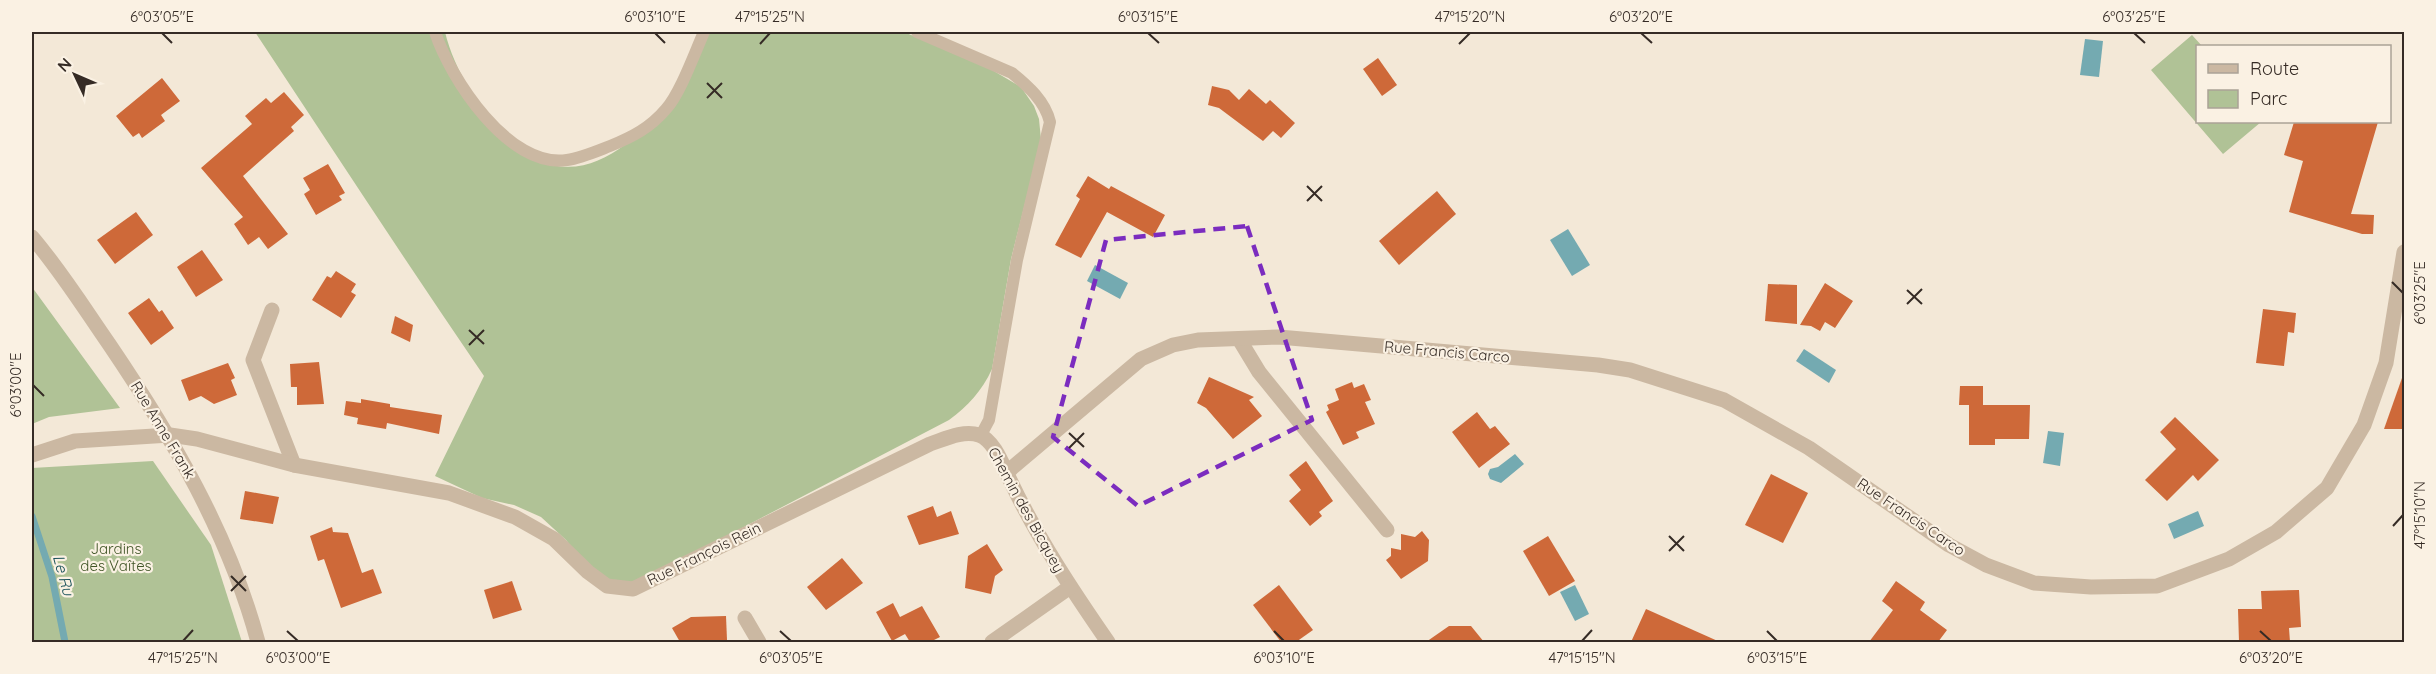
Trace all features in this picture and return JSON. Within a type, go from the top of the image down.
[{"type":"street","name":"Rue Anne Frank","points":[[32,237],[54,264],[170,435],[208,508],[258,642]]},
{"type":"street","name":"Rue Francis Carco","points":[[1006,473],[1141,359],[1173,345],[1198,340],[1279,337],[1630,370],[1724,400],[1809,448],[1949,545],[1986,565],[2034,583],[2091,587],[2157,586],[2229,559],[2276,532],[2327,488],[2364,425],[2386,363],[2404,252]]},
{"type":"street","points":[[272,310],[253,360],[294,465]]},
{"type":"street","points":[[1239,339],[1259,372],[1387,530]]},
{"type":"street","name":"Rue François Rein","points":[[32,455],[75,441],[170,435],[197,439],[294,465],[460,497],[515,517],[554,538],[588,572],[607,586],[633,589],[930,444],[964,433],[981,435]]},
{"type":"street","name":"Chemin des Bicquey","points":[[981,435],[993,447],[1024,511],[1070,587],[1108,642]]},
{"type":"street","name":"Chemin des Bicquey","points":[[992,642],[1070,587]]},
{"type":"street","points":[[745,618],[759,642]]},
{"type":"lane","points":[[435,32],[459,84],[486,118],[520,150],[547,159],[566,160],[640,134],[668,108],[704,32]]},
{"type":"lane","points":[[917,32],[1012,73],[1025,83],[1047,110],[1050,122],[1017,260],[988,420],[981,435]]},
{"type":"highlighted area","points":[[1247,226],[1312,420],[1138,506],[1053,437],[1106,240]]},
{"type":"green space","points":[[255,32],[445,32],[461,75],[478,102],[498,126],[530,154],[556,166],[575,166],[594,162],[612,154],[628,142],[657,113],[674,91],[700,32],[904,32],[987,67],[1021,87],[1034,106],[1039,119],[1041,140],[1011,259],[992,369],[974,398],[949,420],[625,589],[587,568],[566,540],[541,517],[514,505],[482,498],[435,476],[484,376]]},
{"type":"green space","points":[[2192,35],[2201,45],[2196,45],[2196,122],[2151,70]]},
{"type":"green space","points":[[2196,123],[2260,123],[2223,154]]},
{"type":"green space","points":[[32,287],[120,408],[49,417],[32,424]]},
{"type":"green space","name":"Jardins des Vaîtes","points":[[153,461],[211,545],[242,642],[32,642],[32,468]]},
{"type":"water","points":[[2085,39],[2103,41],[2099,77],[2080,75]]},
{"type":"water","points":[[1568,229],[1590,265],[1572,276],[1550,240]]},
{"type":"water","points":[[1095,265],[1128,283],[1120,299],[1087,281]]},
{"type":"water","points":[[1804,349],[1836,370],[1829,383],[1796,361]]},
{"type":"water","points":[[2048,431],[2064,433],[2060,466],[2043,463]]},
{"type":"water","points":[[1515,454],[1524,464],[1501,483],[1490,479],[1488,474],[1490,469],[1498,467]]},
{"type":"water","points":[[2198,511],[2204,526],[2174,539],[2168,524]]},
{"type":"water","points":[[1575,585],[1589,614],[1575,621],[1560,592]]},
{"type":"building","points":[[1378,58],[1397,85],[1382,96],[1363,69]]},
{"type":"building","points":[[162,78],[180,101],[161,115],[165,121],[142,138],[139,133],[133,137],[116,116]]},
{"type":"building","points":[[1212,86],[1229,90],[1239,100],[1249,89],[1266,104],[1270,100],[1295,123],[1281,138],[1273,131],[1263,141],[1219,108],[1208,105]]},
{"type":"building","points":[[284,92],[304,115],[291,127],[294,131],[243,176],[288,234],[268,249],[259,237],[248,245],[234,224],[243,217],[201,168],[252,124],[245,116],[266,98],[271,103]]},
{"type":"building","points":[[2294,123],[2378,123],[2351,214],[2374,215],[2373,234],[2362,234],[2289,212],[2303,161],[2284,155]]},
{"type":"building","points":[[328,164],[345,193],[339,196],[342,200],[316,215],[304,194],[310,190],[303,178]]},
{"type":"building","points":[[1088,176],[1109,189],[1111,186],[1165,215],[1153,237],[1107,212],[1081,258],[1055,245],[1080,199],[1076,196]]},
{"type":"building","points":[[1437,191],[1456,214],[1399,265],[1379,241]]},
{"type":"building","points":[[136,212],[153,235],[115,264],[97,240]]},
{"type":"building","points":[[202,250],[223,280],[196,297],[177,267]]},
{"type":"building","points":[[336,271],[356,284],[351,292],[356,295],[341,318],[312,300],[327,276],[331,278]]},
{"type":"building","points":[[1825,283],[1853,301],[1835,328],[1825,322],[1820,331],[1811,326],[1800,325]]},
{"type":"building","points":[[1768,284],[1797,285],[1797,324],[1765,321]]},
{"type":"building","points":[[149,298],[159,312],[162,310],[174,328],[151,345],[128,313]]},
{"type":"building","points":[[2263,309],[2296,313],[2294,333],[2288,332],[2284,366],[2256,363]]},
{"type":"building","points":[[395,316],[413,325],[410,342],[391,333]]},
{"type":"building","points":[[319,362],[324,404],[297,405],[297,387],[291,387],[290,364]]},
{"type":"building","points":[[228,363],[235,378],[231,380],[237,395],[214,404],[201,396],[189,401],[181,380]]},
{"type":"building","points":[[1209,377],[1254,397],[1249,400],[1262,416],[1233,439],[1206,408],[1197,403]]},
{"type":"building","points":[[2402,378],[2404,378],[2404,429],[2384,429]]},
{"type":"building","points":[[1352,382],[1354,388],[1364,384],[1371,400],[1365,402],[1375,424],[1356,432],[1359,438],[1343,445],[1326,412],[1329,410],[1327,405],[1339,400],[1335,389]]},
{"type":"building","points":[[1960,386],[1983,386],[1983,405],[2030,405],[2029,439],[1995,439],[1995,445],[1969,445],[1969,405],[1959,405]]},
{"type":"building","points":[[361,399],[390,404],[390,407],[442,415],[439,434],[387,423],[386,429],[357,424],[358,418],[344,415],[346,401],[361,403]]},
{"type":"building","points":[[1477,412],[1490,429],[1495,426],[1510,444],[1479,468],[1452,432]]},
{"type":"building","points":[[2175,417],[2219,460],[2198,481],[2193,475],[2167,501],[2145,480],[2176,449],[2160,432]]},
{"type":"building","points":[[1306,461],[1333,501],[1319,512],[1322,516],[1310,526],[1289,501],[1301,490],[1289,475]]},
{"type":"building","points":[[1771,474],[1808,493],[1783,543],[1745,525]]},
{"type":"building","points":[[245,491],[279,497],[273,524],[240,519]]},
{"type":"building","points":[[933,506],[937,517],[951,511],[959,534],[919,545],[907,516]]},
{"type":"building","points":[[332,527],[333,532],[348,533],[362,573],[373,569],[382,593],[341,608],[324,559],[318,561],[310,536]]},
{"type":"building","points":[[1422,531],[1429,540],[1428,561],[1401,579],[1386,560],[1391,556],[1391,548],[1401,550],[1401,534],[1415,537]]},
{"type":"building","points":[[1548,536],[1575,581],[1549,596],[1523,551]]},
{"type":"building","points":[[987,544],[1003,570],[995,576],[991,594],[965,588],[968,556]]},
{"type":"building","points":[[842,558],[863,583],[826,610],[807,587]]},
{"type":"building","points":[[512,581],[522,610],[493,619],[484,590]]},
{"type":"building","points":[[1896,581],[1925,602],[1920,610],[1947,630],[1938,642],[1869,642],[1893,610],[1882,601]]},
{"type":"building","points":[[1279,585],[1313,630],[1296,642],[1281,642],[1253,605]]},
{"type":"building","points":[[2299,590],[2301,627],[2289,628],[2290,642],[2239,642],[2238,609],[2262,609],[2261,591]]},
{"type":"building","points":[[893,603],[900,617],[922,606],[940,637],[930,642],[910,642],[905,634],[892,641],[876,612]]},
{"type":"building","points":[[1646,609],[1720,642],[1631,642]]},
{"type":"building","points":[[726,616],[727,640],[680,642],[672,628],[691,617]]},
{"type":"building","points":[[1449,626],[1471,626],[1484,642],[1426,642]]},
{"type":"waterway","name":"Le Ru","points":[[32,516],[52,577],[65,642]]}]
